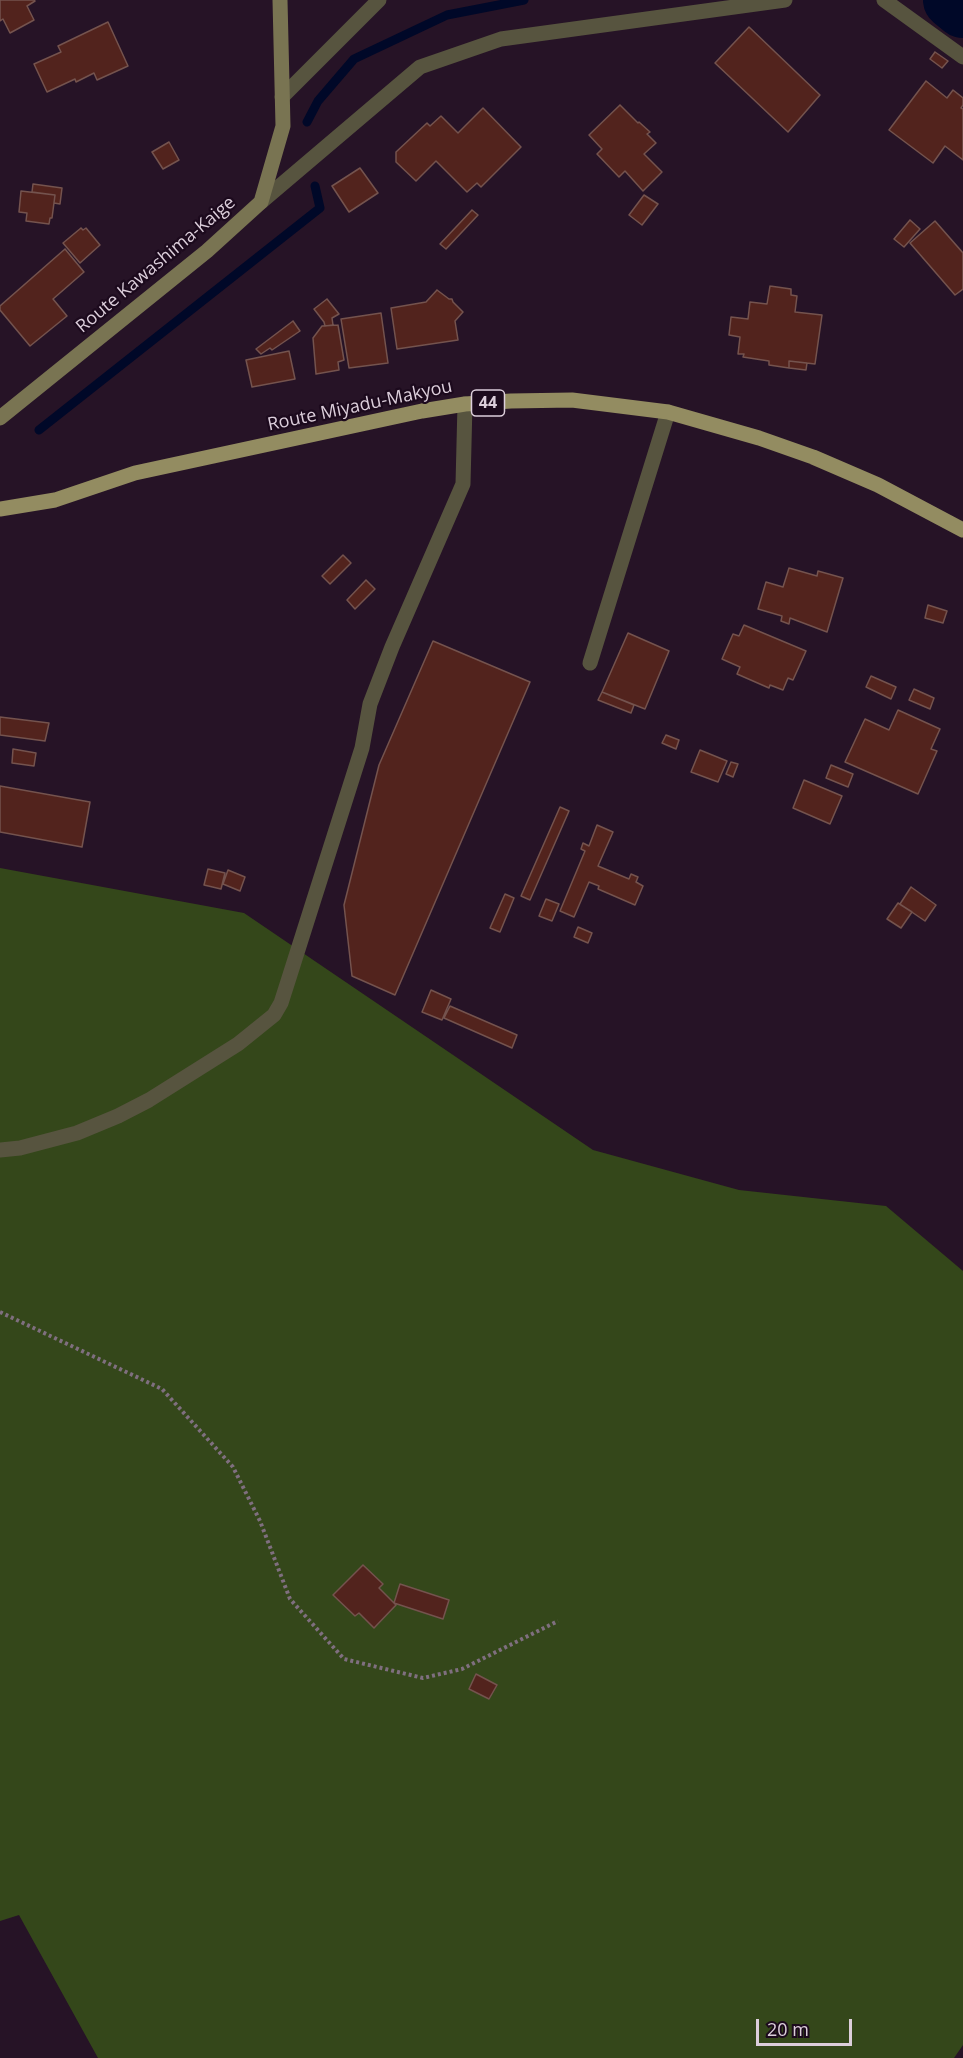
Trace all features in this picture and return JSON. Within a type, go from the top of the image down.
[{"type":"main road","name":"Route Kawashima-Kaige","points":[[0,418],[207,251],[261,202],[283,126],[280,0]]},
{"type":"main road","name":"Route Miyadu-Makyou","points":[[0,509],[55,500],[135,473],[411,414],[465,404],[572,400],[668,412],[759,438],[813,457],[878,485],[963,530]]},
{"type":"street","points":[[282,97],[379,0]]},
{"type":"street","points":[[261,202],[420,67],[501,39],[785,0]]},
{"type":"street","points":[[884,0],[963,57]]},
{"type":"street","points":[[0,1150],[21,1148],[77,1133],[118,1116],[149,1100],[238,1044],[274,1015],[290,978],[362,748],[370,704],[392,647],[463,484],[465,404]]},
{"type":"street","points":[[590,663],[668,412]]},
{"type":"path","points":[[0,1312],[162,1389],[233,1467],[260,1521],[290,1599],[344,1659],[423,1678],[462,1669],[558,1621]]},
{"type":"green space","points":[[0,868],[244,913],[593,1150],[739,1190],[886,1206],[963,1271],[963,2045],[954,2058],[98,2058],[19,1915],[0,1921]]},
{"type":"building","points":[[0,0],[34,0],[27,6],[34,20],[10,33],[3,19],[0,21]]},
{"type":"building","points":[[108,22],[128,66],[97,80],[94,73],[47,92],[34,64],[61,52],[58,46]]},
{"type":"building","points":[[749,27],[820,95],[788,132],[715,63]]},
{"type":"building","points":[[935,52],[948,61],[942,68],[930,59]]},
{"type":"building","points":[[926,81],[947,98],[953,90],[963,98],[961,108],[963,109],[963,160],[945,146],[933,163],[889,130]]},
{"type":"building","points":[[620,105],[650,132],[647,134],[656,143],[644,154],[662,172],[643,191],[625,171],[619,177],[597,154],[602,149],[589,135]]},
{"type":"building","points":[[483,108],[521,147],[481,187],[477,183],[467,192],[436,161],[416,181],[396,162],[396,152],[427,123],[430,126],[441,116],[458,133]]},
{"type":"building","points":[[169,142],[179,160],[163,169],[152,152]]},
{"type":"building","points":[[360,168],[378,193],[349,212],[332,186]]},
{"type":"building","points":[[33,184],[62,188],[60,204],[54,203],[55,195],[32,192]]},
{"type":"building","points":[[21,191],[55,195],[49,224],[26,221],[27,213],[19,212]]},
{"type":"building","points":[[644,195],[658,204],[642,225],[629,215]]},
{"type":"building","points":[[472,210],[478,215],[446,249],[440,244]]},
{"type":"building","points":[[910,220],[920,229],[904,247],[894,239]]},
{"type":"building","points":[[935,221],[963,253],[963,289],[955,295],[910,243]]},
{"type":"building","points":[[81,228],[83,230],[86,228],[100,245],[80,263],[63,243]]},
{"type":"building","points":[[65,249],[84,272],[53,299],[67,316],[30,346],[0,310],[0,306]]},
{"type":"building","points":[[770,286],[791,289],[791,295],[797,296],[795,312],[822,315],[815,364],[789,361],[789,368],[769,365],[769,361],[743,357],[744,354],[738,354],[740,337],[729,335],[731,317],[748,319],[750,302],[767,304]]},
{"type":"building","points":[[437,290],[452,299],[463,312],[455,321],[458,340],[397,349],[391,308],[426,302]]},
{"type":"building","points":[[327,299],[339,314],[332,318],[333,325],[325,326],[314,309]]},
{"type":"building","points":[[381,313],[388,363],[349,368],[341,319]]},
{"type":"building","points":[[293,321],[300,331],[272,350],[270,348],[261,354],[256,349]]},
{"type":"building","points":[[338,325],[344,360],[338,362],[339,370],[316,374],[313,338],[322,326]]},
{"type":"building","points":[[289,351],[295,379],[252,387],[246,360]]},
{"type":"building","points":[[789,361],[807,363],[806,370],[789,368]]},
{"type":"building","points":[[343,555],[351,563],[330,584],[322,576]]},
{"type":"building","points":[[789,568],[817,576],[818,571],[843,578],[827,632],[790,618],[789,624],[781,621],[782,616],[758,609],[766,582],[783,587]]},
{"type":"building","points":[[366,580],[375,589],[355,609],[347,600]]},
{"type":"building","points":[[928,605],[947,611],[943,623],[925,618]]},
{"type":"building","points":[[744,625],[806,651],[793,680],[788,678],[783,690],[770,685],[769,688],[737,674],[740,667],[722,659],[733,634],[739,636]]},
{"type":"building","points":[[628,633],[669,651],[645,709],[602,692]]},
{"type":"building","points":[[433,641],[530,682],[395,995],[352,976],[344,905],[379,765]]},
{"type":"building","points":[[871,676],[896,687],[891,699],[866,687]]},
{"type":"building","points":[[914,689],[934,698],[930,709],[909,700]]},
{"type":"building","points":[[602,692],[634,705],[631,713],[598,700]]},
{"type":"building","points":[[898,710],[940,729],[931,749],[937,751],[918,794],[845,762],[865,719],[889,730]]},
{"type":"building","points":[[0,717],[49,723],[45,741],[0,735]]},
{"type":"building","points":[[666,735],[679,740],[676,749],[662,743]]},
{"type":"building","points":[[13,749],[36,753],[34,766],[12,763]]},
{"type":"building","points":[[700,750],[727,761],[718,782],[691,772]]},
{"type":"building","points":[[731,762],[738,764],[733,777],[726,774]]},
{"type":"building","points":[[831,765],[853,774],[848,787],[826,778]]},
{"type":"building","points":[[804,780],[842,796],[830,824],[793,808]]},
{"type":"building","points":[[0,786],[90,802],[82,847],[0,832]]},
{"type":"building","points":[[560,807],[569,811],[530,900],[521,896]]},
{"type":"building","points":[[597,825],[613,832],[598,866],[629,879],[631,874],[638,877],[636,882],[643,886],[635,905],[598,889],[599,886],[589,882],[574,917],[560,911],[585,851],[581,849],[583,843],[589,846]]},
{"type":"building","points":[[208,869],[225,873],[221,889],[204,885]]},
{"type":"building","points":[[228,870],[245,877],[240,891],[223,884]]},
{"type":"building","points":[[911,887],[936,905],[925,921],[900,904]]},
{"type":"building","points":[[505,894],[514,898],[500,932],[490,928]]},
{"type":"building","points":[[546,899],[559,904],[552,921],[539,916]]},
{"type":"building","points":[[898,903],[912,912],[901,928],[887,919]]},
{"type":"building","points":[[578,927],[592,933],[588,943],[574,937]]},
{"type":"building","points":[[431,990],[451,999],[442,1020],[422,1012]]},
{"type":"building","points":[[450,1006],[517,1035],[512,1048],[444,1018]]},
{"type":"building","points":[[363,1565],[383,1584],[379,1588],[396,1605],[374,1628],[359,1613],[355,1616],[333,1595]]},
{"type":"building","points":[[400,1584],[449,1600],[443,1619],[394,1603]]},
{"type":"building","points":[[476,1674],[497,1685],[489,1699],[469,1689]]},
{"type":"waterway","points":[[307,122],[318,101],[354,59],[447,15],[524,0]]},
{"type":"waterway","points":[[952,0],[963,9]]},
{"type":"waterway","points":[[39,430],[320,208],[315,186]]}]
